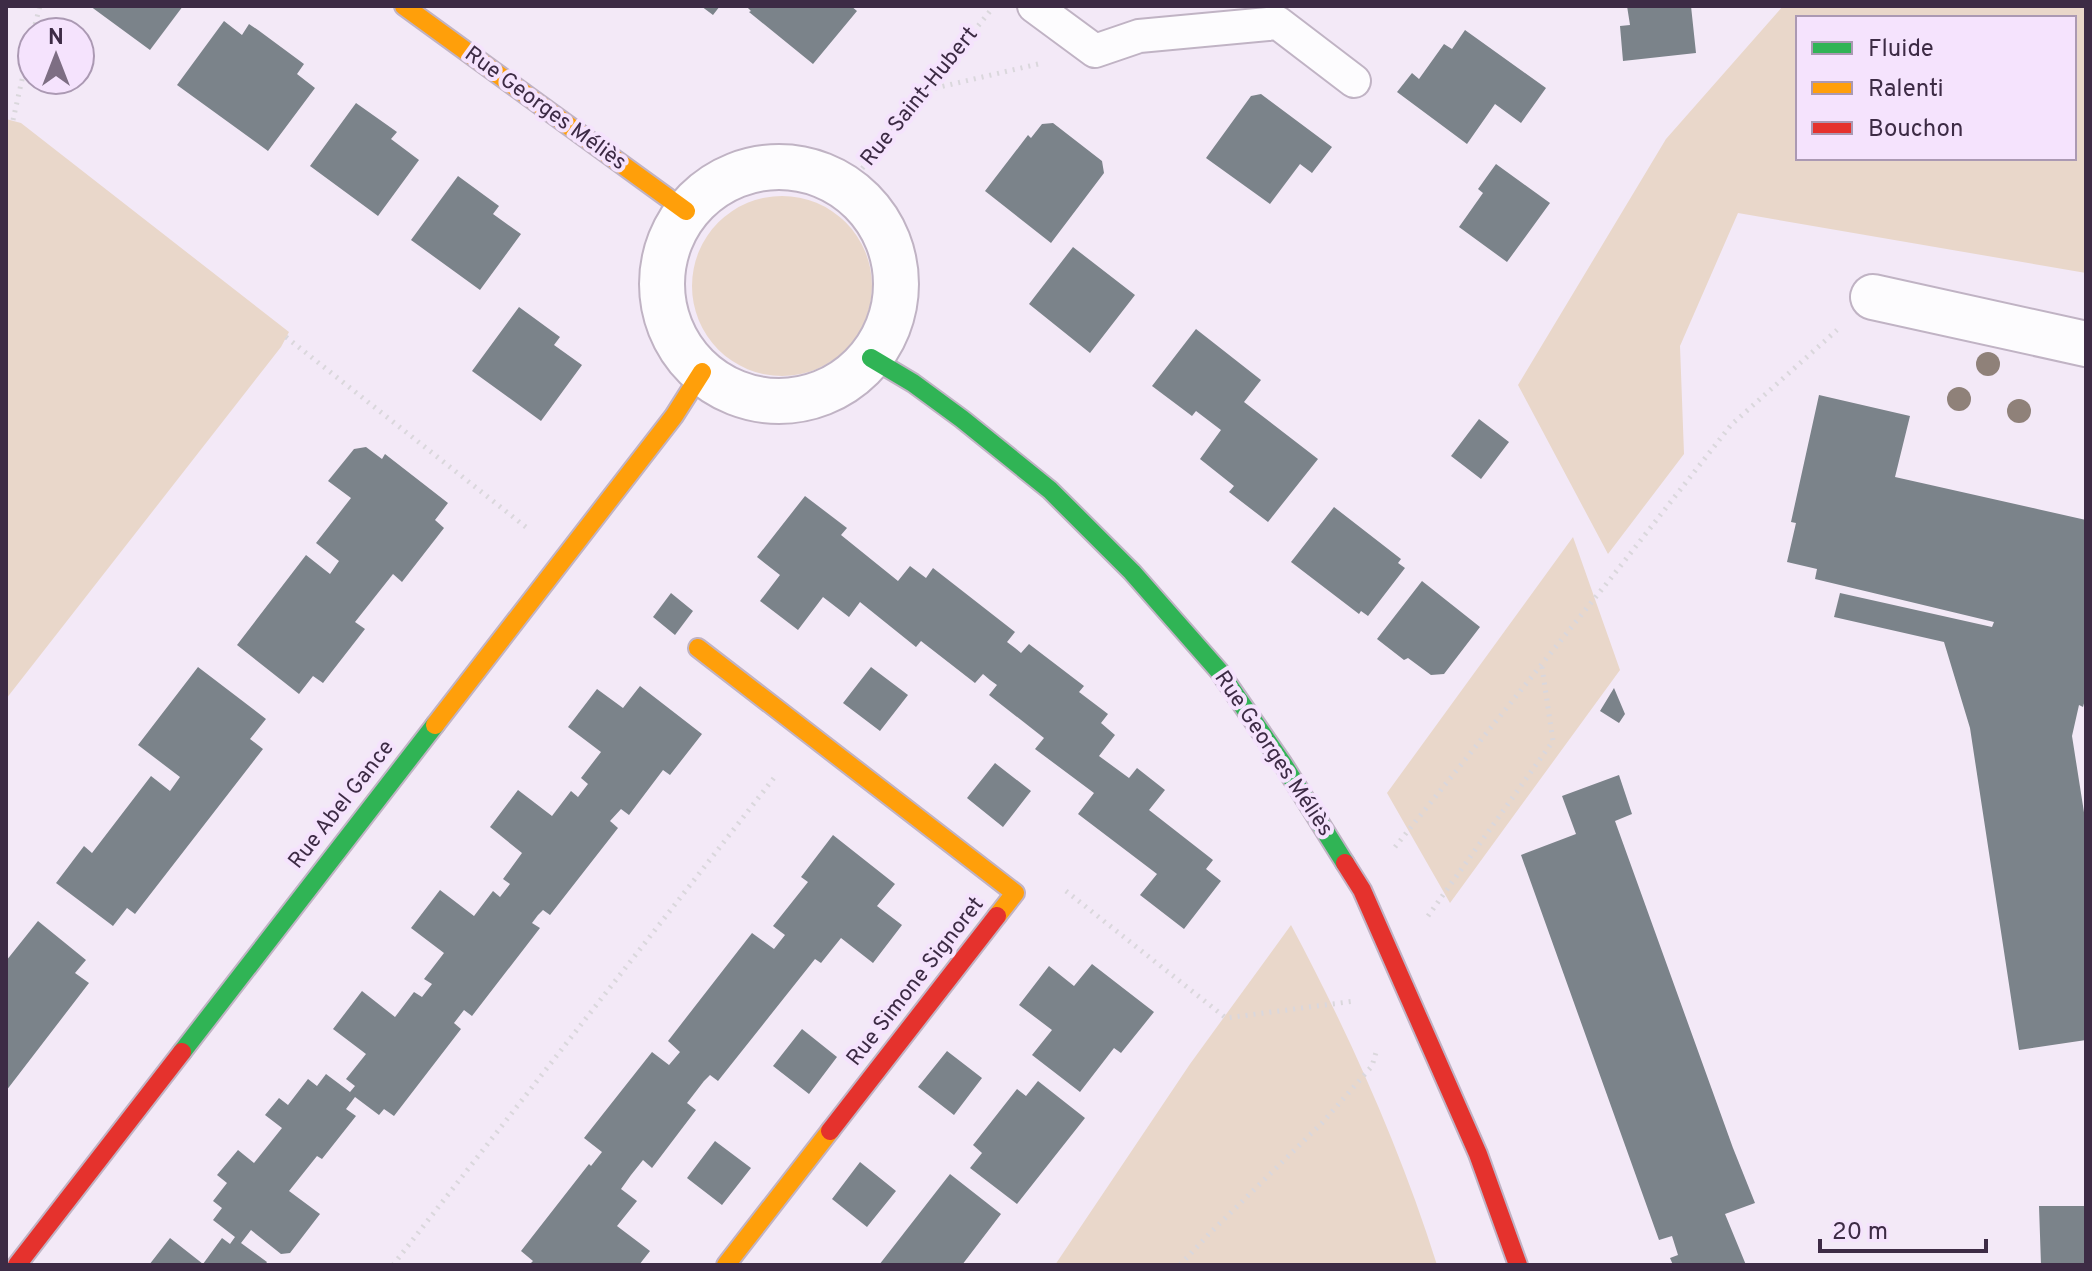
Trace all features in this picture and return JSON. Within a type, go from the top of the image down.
[{"type":"street","name":"Rue Georges Méliès","points":[[404,6],[686,211]]},
{"type":"street","points":[[779,166],[815,172],[847,187],[874,214],[892,248],[898,287],[890,324],[871,358],[843,383],[809,398],[771,402],[734,393],[702,372],[679,346],[665,312],[662,278],[669,243],[686,211],[712,186],[744,171],[779,166]]},
{"type":"street","points":[[1873,297],[2086,344]]},
{"type":"street","name":"Rue Georges Méliès","points":[[871,358],[913,383],[962,419],[1050,490],[1132,572],[1219,671],[1283,764],[1362,890],[1478,1154],[1518,1265]]},
{"type":"street","name":"Rue Abel Gance","points":[[17,1265],[674,416],[702,372]]},
{"type":"street","name":"Rue Simone Signoret","points":[[698,648],[1015,893],[726,1265]]},
{"type":"lane","points":[[1034,6],[1095,51],[1139,36],[1278,23],[1354,81]]},
{"type":"path","name":"Rue Saint-Hubert","points":[[847,187],[994,6]]},
{"type":"path","points":[[926,90],[1095,51]]},
{"type":"path","points":[[13,120],[18,96]]},
{"type":"path","points":[[1362,890],[1731,425],[1873,297]]},
{"type":"path","points":[[286,337],[564,557]]},
{"type":"path","points":[[1395,962],[1553,741],[1542,665]]},
{"type":"path","points":[[393,1265],[809,733]]},
{"type":"path","points":[[1015,893],[1060,887],[1226,1018],[1409,994]]},
{"type":"path","points":[[1180,1265],[1322,1123],[1372,1066],[1382,1030],[1409,994]]},
{"type":"shaded area","points":[[1783,6],[2086,6],[2086,273],[1738,213],[1680,346],[1684,454],[1608,554],[1518,385],[1666,139]]},
{"type":"shaded area","points":[[6,119],[21,123],[289,332],[281,347],[6,699]]},
{"type":"shaded area","points":[[782,196],[816,203],[846,222],[865,252],[872,286],[865,320],[846,350],[816,369],[782,376],[748,369],[718,350],[699,320],[692,286],[699,252],[718,222],[748,203]]},
{"type":"shaded area","points":[[1573,537],[1620,670],[1450,903],[1387,793]]},
{"type":"shaded area","points":[[1291,925],[1372,1092],[1407,1177],[1437,1265],[1055,1265],[1190,1064]]},
{"type":"building","points":[[90,6],[183,6],[150,50]]},
{"type":"building","points":[[701,6],[720,6],[713,15]]},
{"type":"building","points":[[746,6],[851,6],[857,11],[813,64],[749,12]]},
{"type":"building","points":[[1627,6],[1691,6],[1696,53],[1623,61],[1620,26],[1630,25]]},
{"type":"building","points":[[224,21],[242,35],[249,24],[258,30],[304,64],[297,74],[315,88],[268,151],[177,85]]},
{"type":"building","points":[[1465,30],[1546,88],[1521,123],[1495,104],[1467,144],[1397,92],[1412,73],[1419,79],[1444,44],[1452,49]]},
{"type":"building","points":[[1261,94],[1332,147],[1312,173],[1300,164],[1270,204],[1206,158],[1251,96]]},
{"type":"building","points":[[356,103],[397,132],[391,139],[419,160],[378,216],[310,166]]},
{"type":"building","points":[[1053,123],[1102,161],[1104,173],[1051,243],[985,191],[1028,135],[1031,138],[1042,124]]},
{"type":"building","points":[[1496,164],[1550,203],[1507,262],[1459,227],[1483,193],[1478,189]]},
{"type":"building","points":[[458,176],[499,206],[493,214],[521,234],[480,290],[411,240]]},
{"type":"building","points":[[1073,247],[1135,295],[1090,353],[1029,304]]},
{"type":"building","points":[[519,307],[560,337],[554,345],[582,365],[541,421],[472,371]]},
{"type":"building","points":[[1196,329],[1261,380],[1244,402],[1318,459],[1268,522],[1229,492],[1234,486],[1200,459],[1221,430],[1196,411],[1192,416],[1152,386]]},
{"type":"building","points":[[1819,395],[1910,416],[1895,477],[2086,520],[2086,696],[2083,707],[2079,705],[2072,736],[2086,825],[2086,1040],[2019,1050],[1970,728],[1944,642],[1834,617],[1840,593],[1992,627],[1994,622],[1815,579],[1817,569],[1787,562],[1796,523],[1791,522]]},
{"type":"building","points":[[1479,419],[1509,442],[1481,479],[1451,456]]},
{"type":"building","points":[[366,447],[382,459],[385,454],[448,503],[435,520],[444,528],[402,582],[393,574],[355,622],[365,629],[323,683],[313,676],[299,694],[237,645],[306,555],[330,574],[339,561],[316,543],[351,498],[328,481],[354,449]]},
{"type":"building","points":[[805,496],[847,528],[841,535],[898,581],[910,566],[926,578],[933,568],[1015,632],[1007,642],[1021,653],[1029,644],[1084,686],[1079,692],[1108,714],[1101,723],[1115,735],[1099,756],[1129,778],[1137,768],[1165,790],[1149,810],[1213,860],[1206,869],[1221,881],[1184,929],[1140,895],[1157,874],[1078,814],[1094,793],[1035,749],[1044,738],[989,695],[997,685],[983,674],[975,683],[921,641],[916,647],[860,602],[849,617],[823,597],[798,630],[760,601],[780,575],[757,557]]},
{"type":"building","points":[[1334,507],[1401,559],[1398,563],[1405,568],[1368,616],[1361,611],[1359,614],[1291,562]]},
{"type":"building","points":[[1422,581],[1480,627],[1444,674],[1431,675],[1408,658],[1404,660],[1377,639]]},
{"type":"building","points":[[671,593],[693,611],[675,635],[653,617]]},
{"type":"building","points":[[198,667],[266,719],[250,739],[263,749],[135,914],[127,908],[113,926],[56,883],[84,846],[92,853],[151,776],[170,791],[180,777],[138,745]]},
{"type":"building","points":[[871,667],[908,695],[880,731],[843,703]]},
{"type":"building","points":[[640,686],[702,734],[670,775],[663,770],[629,815],[621,809],[610,821],[618,828],[550,915],[543,910],[538,915],[532,923],[540,928],[472,1016],[464,1010],[454,1023],[461,1029],[394,1116],[384,1109],[379,1115],[355,1097],[346,1109],[356,1116],[322,1159],[317,1156],[289,1191],[320,1214],[290,1253],[281,1254],[251,1230],[241,1243],[267,1262],[265,1265],[149,1265],[170,1238],[203,1264],[222,1238],[230,1244],[235,1237],[213,1220],[222,1208],[213,1201],[227,1183],[217,1175],[238,1150],[254,1163],[282,1128],[265,1115],[279,1098],[288,1105],[308,1079],[317,1086],[326,1074],[350,1092],[355,1086],[346,1079],[366,1054],[333,1029],[362,991],[395,1017],[414,992],[422,997],[432,984],[424,979],[444,953],[411,928],[440,890],[474,916],[493,891],[500,897],[510,884],[503,879],[522,853],[490,827],[518,790],[552,816],[571,791],[578,797],[588,784],[581,778],[601,752],[568,727],[597,689],[623,708]]},
{"type":"building","points":[[1614,688],[1625,714],[1619,723],[1600,711]]},
{"type":"building","points":[[995,763],[1031,791],[1003,827],[967,798]]},
{"type":"building","points":[[1619,775],[1632,814],[1615,821],[1755,1203],[1725,1214],[1746,1265],[1673,1265],[1670,1258],[1678,1255],[1672,1236],[1659,1240],[1521,855],[1576,834],[1562,796]]},
{"type":"building","points":[[833,835],[895,884],[877,906],[902,925],[873,963],[841,938],[821,963],[815,959],[718,1081],[710,1075],[704,1081],[687,1103],[696,1110],[652,1168],[643,1160],[631,1175],[621,1189],[637,1201],[617,1226],[650,1251],[639,1265],[529,1265],[533,1261],[521,1251],[589,1164],[591,1166],[602,1152],[584,1138],[652,1052],[669,1065],[680,1052],[668,1041],[752,933],[774,949],[785,935],[773,926],[808,882],[801,877]]},
{"type":"building","points":[[38,921],[86,960],[75,973],[89,983],[6,1091],[6,961]]},
{"type":"building","points":[[1092,964],[1154,1012],[1121,1053],[1114,1048],[1080,1092],[1032,1055],[1052,1030],[1019,1005],[1049,966],[1074,986]]},
{"type":"building","points":[[802,1029],[837,1057],[809,1094],[773,1066]]},
{"type":"building","points":[[947,1051],[982,1078],[954,1115],[918,1087]]},
{"type":"building","points":[[1038,1081],[1085,1118],[1017,1204],[970,1168],[982,1153],[973,1145],[1017,1089],[1026,1096]]},
{"type":"building","points":[[715,1141],[751,1168],[722,1205],[687,1178]]},
{"type":"building","points":[[860,1162],[896,1191],[867,1227],[832,1199]]},
{"type":"building","points":[[950,1174],[1001,1214],[962,1265],[879,1265]]},
{"type":"building","points":[[2039,1206],[2086,1206],[2086,1265],[2041,1265]]},
{"type":"traffic: fast","points":[[871,358],[913,383],[962,419],[1050,490],[1132,572],[1219,671],[1283,764],[1345,863]]},
{"type":"traffic: fast","points":[[182,1052],[435,725]]},
{"type":"traffic: slow","points":[[404,6],[686,211]]},
{"type":"traffic: slow","points":[[435,725],[674,416],[702,372]]},
{"type":"traffic: slow","points":[[698,648],[1015,893],[997,916]]},
{"type":"traffic: slow","points":[[726,1265],[830,1131]]},
{"type":"traffic: jam","points":[[1345,863],[1362,890],[1478,1154],[1518,1265]]},
{"type":"traffic: jam","points":[[830,1131],[997,916]]},
{"type":"traffic: jam","points":[[17,1265],[182,1052]]}]
